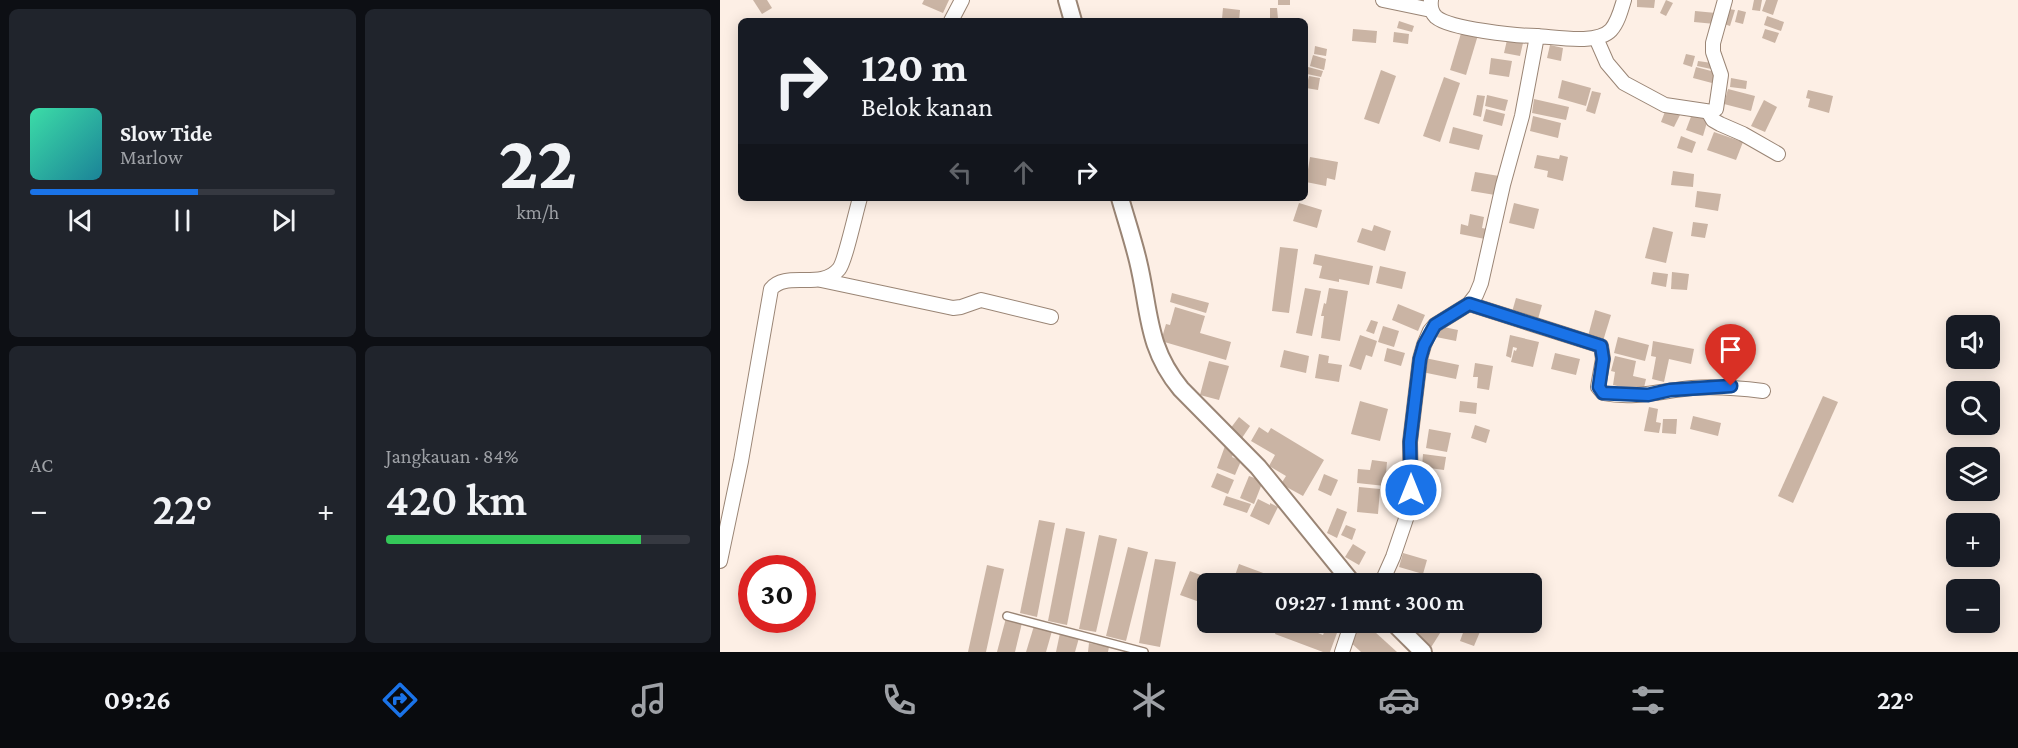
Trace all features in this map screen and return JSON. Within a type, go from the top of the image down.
[{"type":"street","points":[[953,18],[962,0]]},
{"type":"street","points":[[1067,0],[1072,18]]},
{"type":"street","points":[[1383,0],[1431,5],[1436,17],[1445,22],[1504,34],[1596,38],[1606,34],[1613,27],[1624,0]]},
{"type":"street","points":[[1596,38],[1607,63],[1624,83],[1665,105],[1713,112],[1716,109],[1721,78],[1713,52],[1713,44],[1725,0]]},
{"type":"street","points":[[1386,573],[1409,510],[1410,442],[1420,359],[1424,345],[1435,325],[1469,304],[1481,284],[1503,185],[1522,116],[1537,36]]},
{"type":"street","points":[[1709,113],[1713,120],[1778,154]]},
{"type":"street","points":[[720,561],[741,461],[771,289],[780,282],[830,277],[841,267],[859,201]]},
{"type":"street","points":[[1121,201],[1139,263],[1149,326],[1169,373],[1181,389],[1277,489],[1344,573]]},
{"type":"street","points":[[821,279],[953,308],[981,300],[1051,317]]},
{"type":"street","points":[[1469,304],[1601,346],[1603,359],[1599,387],[1603,393],[1648,395],[1670,390],[1731,386],[1763,392]]},
{"type":"street","points":[[1342,652],[1348,633]]},
{"type":"street","points":[[1404,633],[1424,652]]},
{"type":"lane","points":[[1007,616],[1144,652]]},
{"type":"building","points":[[753,0],[767,0],[772,8],[762,14]]},
{"type":"building","points":[[924,0],[949,0],[943,13],[922,4]]},
{"type":"building","points":[[1278,0],[1290,0],[1290,5],[1278,5]]},
{"type":"building","points":[[1637,0],[1655,0],[1654,8],[1637,7]]},
{"type":"building","points":[[1666,0],[1673,3],[1666,16],[1660,13]]},
{"type":"building","points":[[1754,0],[1762,0],[1760,11],[1752,10]]},
{"type":"building","points":[[1766,0],[1778,0],[1773,15],[1762,11]]},
{"type":"building","points":[[1223,8],[1240,10],[1239,18],[1222,18]]},
{"type":"building","points":[[1270,8],[1277,8],[1278,18],[1270,18]]},
{"type":"building","points":[[1729,9],[1735,10],[1730,26],[1724,24]]},
{"type":"building","points":[[1738,10],[1746,12],[1743,24],[1735,22]]},
{"type":"building","points":[[1695,11],[1716,13],[1715,24],[1694,22]]},
{"type":"building","points":[[1767,16],[1784,22],[1781,31],[1764,25]]},
{"type":"building","points":[[1399,21],[1414,26],[1412,32],[1397,28]]},
{"type":"building","points":[[1353,29],[1377,31],[1376,43],[1352,41]]},
{"type":"building","points":[[1765,29],[1779,33],[1775,43],[1762,38]]},
{"type":"building","points":[[1462,30],[1478,35],[1466,75],[1450,70]]},
{"type":"building","points":[[1394,32],[1409,34],[1408,44],[1393,42]]},
{"type":"building","points":[[1507,40],[1523,43],[1520,56],[1504,53]]},
{"type":"building","points":[[1550,45],[1563,48],[1561,61],[1547,58]]},
{"type":"building","points":[[1315,46],[1327,49],[1326,56],[1314,54]]},
{"type":"building","points":[[1686,54],[1695,56],[1692,67],[1683,64]]},
{"type":"building","points":[[1313,55],[1326,59],[1324,70],[1310,66]]},
{"type":"building","points":[[1491,58],[1512,61],[1509,77],[1489,74]]},
{"type":"building","points":[[1698,61],[1712,63],[1711,69],[1697,66]]},
{"type":"building","points":[[1308,67],[1323,71],[1321,77],[1308,74]]},
{"type":"building","points":[[1696,67],[1715,72],[1712,83],[1693,78]]},
{"type":"building","points":[[1381,70],[1396,76],[1379,124],[1364,119]]},
{"type":"building","points":[[1309,76],[1320,78],[1318,90],[1308,88]]},
{"type":"building","points":[[1444,77],[1460,83],[1440,142],[1423,136]]},
{"type":"building","points":[[1731,78],[1747,81],[1746,89],[1730,87]]},
{"type":"building","points":[[1562,80],[1591,88],[1586,106],[1558,98]]},
{"type":"building","points":[[1728,89],[1755,96],[1751,111],[1724,104]]},
{"type":"building","points":[[1808,90],[1833,96],[1829,113],[1808,107],[1810,99],[1806,98]]},
{"type":"building","points":[[1592,91],[1601,93],[1595,114],[1586,111]]},
{"type":"building","points":[[1477,95],[1485,96],[1481,117],[1473,115]]},
{"type":"building","points":[[1487,95],[1508,100],[1505,111],[1485,106]]},
{"type":"building","points":[[1534,99],[1569,107],[1566,120],[1532,113]]},
{"type":"building","points":[[1764,100],[1777,107],[1765,132],[1751,126]]},
{"type":"building","points":[[1486,109],[1505,114],[1502,126],[1483,121]]},
{"type":"building","points":[[1666,109],[1680,115],[1674,127],[1661,122]]},
{"type":"building","points":[[1692,114],[1708,119],[1703,136],[1686,130]]},
{"type":"building","points":[[1533,116],[1561,123],[1558,138],[1530,131]]},
{"type":"building","points":[[1453,127],[1483,135],[1479,150],[1449,143]]},
{"type":"building","points":[[1714,132],[1743,142],[1736,160],[1707,150]]},
{"type":"building","points":[[1681,136],[1696,142],[1692,153],[1677,148]]},
{"type":"building","points":[[1537,155],[1559,159],[1560,155],[1568,157],[1563,181],[1547,177],[1548,171],[1534,168]]},
{"type":"building","points":[[1310,157],[1338,162],[1335,180],[1327,178],[1326,186],[1308,182]]},
{"type":"building","points":[[1673,171],[1694,174],[1693,187],[1671,185]]},
{"type":"building","points":[[1475,172],[1499,176],[1495,195],[1471,191]]},
{"type":"building","points":[[1697,191],[1721,194],[1718,211],[1695,207]]},
{"type":"building","points":[[1299,203],[1322,210],[1317,228],[1293,221]]},
{"type":"building","points":[[1514,203],[1539,209],[1534,229],[1509,223]]},
{"type":"building","points":[[1470,214],[1484,217],[1482,228],[1487,229],[1485,239],[1460,234],[1461,224],[1468,226]]},
{"type":"building","points":[[1693,222],[1708,224],[1705,238],[1691,236]]},
{"type":"building","points":[[1374,225],[1391,231],[1385,251],[1357,242],[1362,228],[1372,231]]},
{"type":"building","points":[[1653,227],[1673,232],[1666,263],[1645,258]]},
{"type":"building","points":[[1280,247],[1298,249],[1289,313],[1272,311]]},
{"type":"building","points":[[1315,254],[1373,266],[1369,285],[1319,278],[1322,266],[1313,264]]},
{"type":"building","points":[[1380,266],[1406,272],[1402,289],[1376,283]]},
{"type":"building","points":[[1653,272],[1668,274],[1666,287],[1651,284]]},
{"type":"building","points":[[1672,272],[1689,274],[1687,290],[1671,289]]},
{"type":"building","points":[[1305,288],[1321,291],[1312,336],[1296,333]]},
{"type":"building","points":[[1329,288],[1348,291],[1340,341],[1321,338],[1324,316],[1321,316]]},
{"type":"building","points":[[1172,293],[1209,303],[1206,313],[1170,302]]},
{"type":"building","points":[[1516,298],[1542,305],[1538,319],[1512,312]]},
{"type":"building","points":[[1398,304],[1425,315],[1418,331],[1392,320]]},
{"type":"building","points":[[1175,307],[1205,316],[1200,333],[1231,342],[1226,360],[1161,341],[1166,324],[1170,325]]},
{"type":"building","points":[[1595,310],[1611,315],[1603,341],[1588,336]]},
{"type":"building","points":[[1371,320],[1378,322],[1374,334],[1366,331]]},
{"type":"building","points":[[1383,326],[1399,331],[1394,347],[1378,342]]},
{"type":"building","points":[[1439,326],[1458,330],[1456,341],[1436,337]]},
{"type":"building","points":[[1360,335],[1377,341],[1372,357],[1366,355],[1361,370],[1349,366]]},
{"type":"building","points":[[1510,335],[1539,342],[1533,367],[1511,362],[1514,350],[1516,351],[1517,348],[1513,347],[1511,358],[1506,356]]},
{"type":"building","points":[[1618,337],[1649,345],[1645,361],[1614,353]]},
{"type":"building","points":[[1653,341],[1694,349],[1691,364],[1669,359],[1664,382],[1652,379],[1656,357],[1651,356]]},
{"type":"building","points":[[1387,348],[1405,353],[1401,366],[1384,361]]},
{"type":"building","points":[[1284,350],[1309,356],[1306,373],[1280,367]]},
{"type":"building","points":[[1555,353],[1580,359],[1576,375],[1551,369]]},
{"type":"building","points":[[1319,354],[1329,356],[1328,363],[1342,365],[1339,382],[1315,378]]},
{"type":"building","points":[[1615,356],[1636,361],[1633,376],[1646,379],[1643,392],[1613,385],[1615,372],[1611,371]]},
{"type":"building","points":[[1425,358],[1459,365],[1456,379],[1422,372]]},
{"type":"building","points":[[1209,361],[1229,366],[1219,400],[1200,395]]},
{"type":"building","points":[[1475,363],[1493,366],[1489,390],[1477,388],[1478,377],[1473,377]]},
{"type":"building","points":[[1823,396],[1838,402],[1793,503],[1778,496]]},
{"type":"building","points":[[1360,401],[1388,409],[1380,441],[1351,434]]},
{"type":"building","points":[[1460,401],[1477,403],[1476,414],[1459,412]]},
{"type":"building","points":[[1649,407],[1658,409],[1656,422],[1661,423],[1659,433],[1644,431]]},
{"type":"building","points":[[1693,416],[1721,423],[1718,436],[1690,429]]},
{"type":"building","points":[[1239,417],[1250,426],[1242,438],[1230,429]]},
{"type":"building","points":[[1663,419],[1677,419],[1676,434],[1662,433]]},
{"type":"building","points":[[1475,425],[1490,430],[1486,443],[1471,438]]},
{"type":"building","points":[[1259,427],[1268,433],[1271,428],[1324,460],[1303,496],[1281,484],[1286,476],[1269,466],[1275,455],[1251,441]]},
{"type":"building","points":[[1429,429],[1451,433],[1447,452],[1426,448]]},
{"type":"building","points":[[1225,446],[1235,450],[1232,457],[1241,461],[1235,475],[1217,468]]},
{"type":"building","points":[[1423,454],[1446,457],[1444,470],[1422,467]]},
{"type":"building","points":[[1372,460],[1387,462],[1385,486],[1357,483],[1358,469],[1370,470]]},
{"type":"building","points":[[1217,473],[1234,480],[1228,494],[1211,487]]},
{"type":"building","points":[[1324,474],[1338,480],[1331,496],[1318,490]]},
{"type":"building","points":[[1249,476],[1263,481],[1254,504],[1240,498]]},
{"type":"building","points":[[1359,487],[1380,489],[1378,514],[1357,512]]},
{"type":"building","points":[[1226,496],[1251,504],[1247,513],[1223,505]]},
{"type":"building","points":[[1258,499],[1278,507],[1269,525],[1250,516]]},
{"type":"building","points":[[1337,508],[1347,512],[1337,538],[1327,533]]},
{"type":"building","points":[[1039,520],[1055,523],[1037,617],[1020,613]]},
{"type":"building","points":[[1346,525],[1356,529],[1352,540],[1341,535]]},
{"type":"building","points":[[1066,528],[1085,532],[1067,625],[1048,621]]},
{"type":"building","points":[[1099,535],[1117,539],[1096,632],[1079,629]]},
{"type":"building","points":[[1353,544],[1366,552],[1359,565],[1345,557]]},
{"type":"building","points":[[1128,547],[1148,552],[1126,641],[1106,636]]},
{"type":"building","points":[[1403,553],[1427,560],[1423,573],[1399,567]]},
{"type":"building","points":[[1155,559],[1176,562],[1160,647],[1139,643]]},
{"type":"building","points":[[1239,564],[1263,573],[1236,573]]},
{"type":"building","points":[[987,565],[1004,569],[986,652],[968,652]]},
{"type":"building","points":[[1190,571],[1197,574],[1197,601],[1180,595]]},
{"type":"building","points":[[1006,618],[1022,623],[1015,652],[997,652]]},
{"type":"building","points":[[1034,626],[1052,631],[1046,652],[1026,652]]},
{"type":"building","points":[[1060,633],[1079,638],[1075,652],[1056,652]]},
{"type":"building","points":[[1337,633],[1330,652],[1323,652],[1275,634]]},
{"type":"building","points":[[1352,633],[1376,633],[1397,652],[1361,652],[1347,639]]},
{"type":"building","points":[[1414,633],[1440,633],[1430,649],[1412,637]]},
{"type":"building","points":[[1463,633],[1479,633],[1474,646],[1460,641]]},
{"type":"building","points":[[1089,643],[1109,647],[1108,652],[1088,652]]},
{"type":"route","points":[[1411,490],[1410,442],[1420,359],[1424,345],[1435,325],[1469,304],[1601,346],[1603,359],[1599,387],[1603,393],[1648,395],[1670,390],[1731,386]]}]
